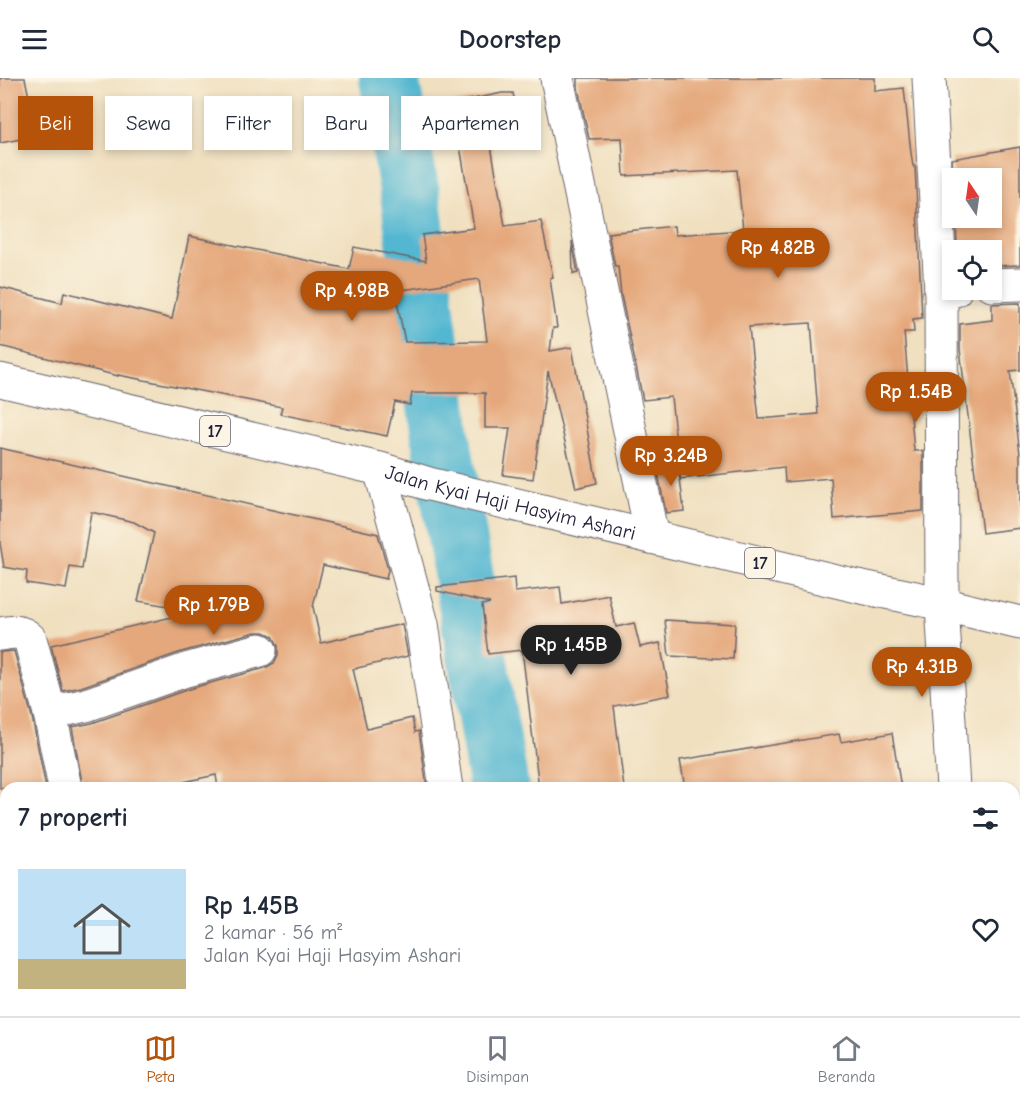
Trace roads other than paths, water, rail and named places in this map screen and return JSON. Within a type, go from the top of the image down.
[{"type":"main road","points":[[557,78],[652,537]]},
{"type":"main road","points":[[929,78],[944,240]]},
{"type":"main road","points":[[1002,285],[1020,284]]},
{"type":"main road","points":[[948,300],[942,605],[953,782]]},
{"type":"main road","name":"Jalan Kyai Haji Hasyim Ashari","points":[[0,381],[380,469],[429,484],[1020,623]]},
{"type":"main road","points":[[380,469],[422,624],[445,782]]},
{"type":"main road","points":[[0,634],[18,632],[30,639],[50,713],[64,782]]},
{"type":"main road","points":[[50,713],[86,705],[186,670],[260,650]]},
{"type":"waterway","points":[[389,78],[410,194],[443,452],[498,782]]}]
